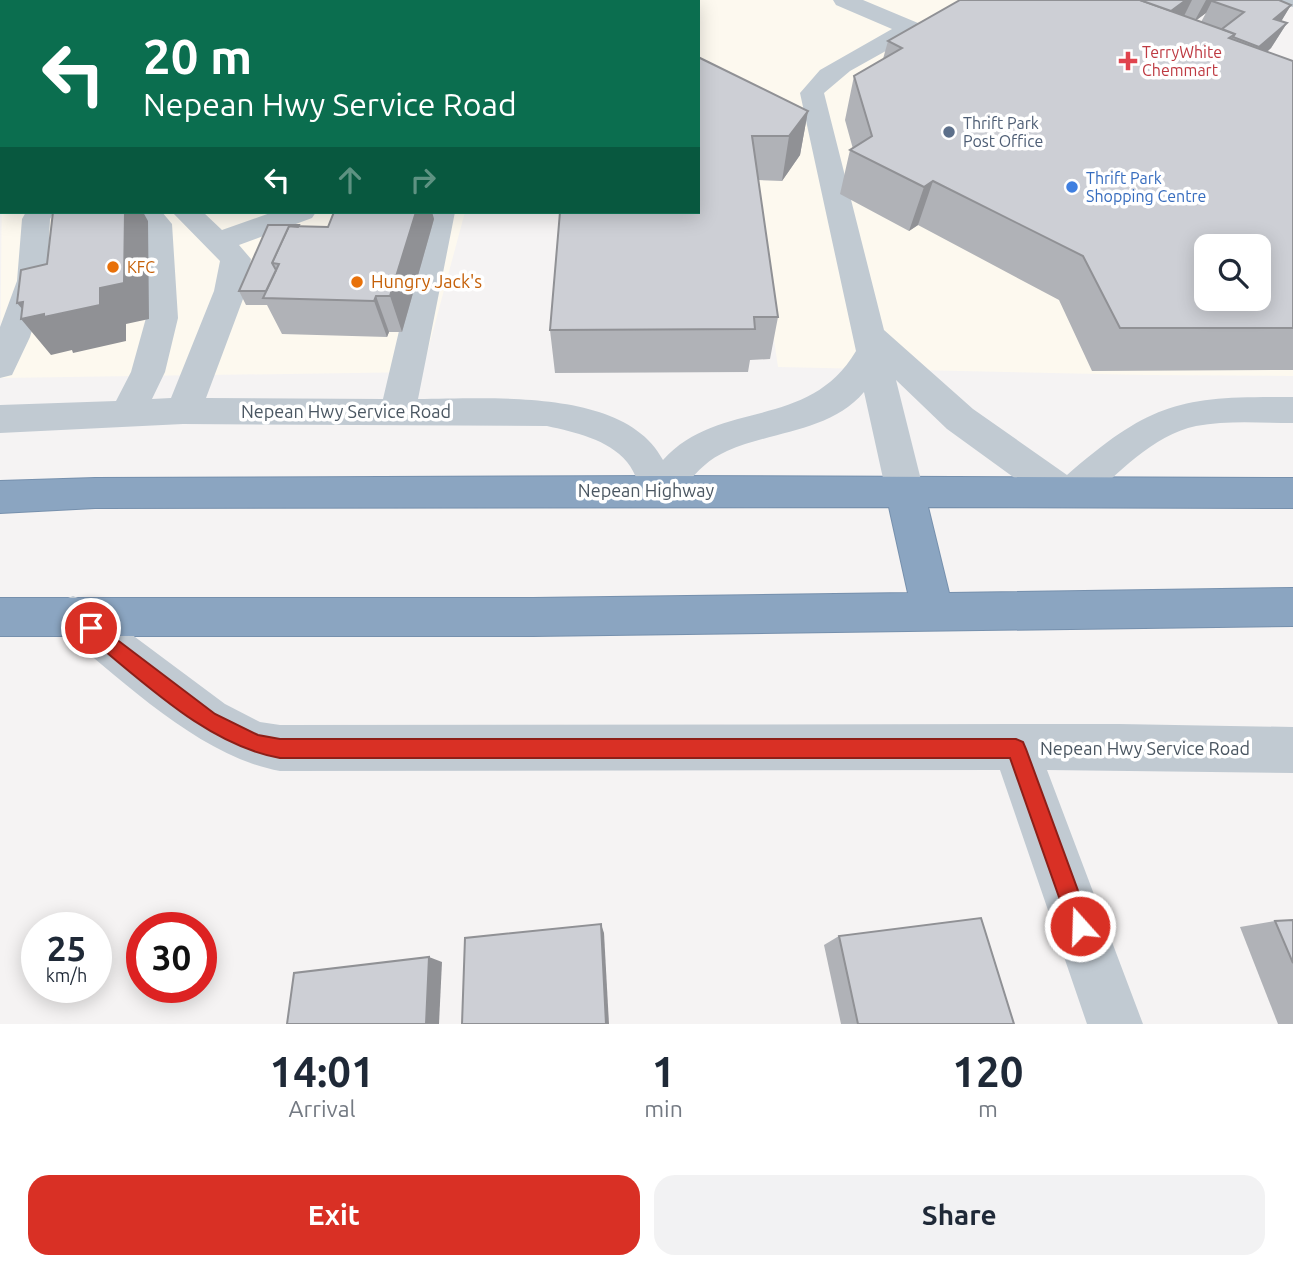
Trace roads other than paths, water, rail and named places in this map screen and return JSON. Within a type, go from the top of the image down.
[{"type":"highway","name":"Nepean Highway","points":[[0,497],[108,493],[660,491],[1293,493]]},
{"type":"highway","points":[[905,492],[933,612]]},
{"type":"highway","points":[[0,617],[533,617],[1293,607]]},
{"type":"street","points":[[844,0],[910,28],[841,68],[816,85],[811,93],[905,492]]},
{"type":"street","points":[[0,366],[14,337],[32,281],[36,219],[39,214]]},
{"type":"street","points":[[128,412],[148,372],[162,318],[158,224],[147,214]]},
{"type":"street","points":[[183,411],[230,291],[235,269],[233,254],[188,214]]},
{"type":"street","points":[[220,242],[249,229],[296,214]]},
{"type":"street","points":[[397,411],[407,376],[441,214]]},
{"type":"street","points":[[660,491],[684,461],[701,448],[800,414],[838,397],[852,384],[870,344]]},
{"type":"street","points":[[870,344],[969,426],[1068,492],[1124,448],[1175,419],[1206,411],[1293,410]]},
{"type":"street","name":"Nepean Hwy Service Road","points":[[0,419],[183,411],[547,413],[606,431],[635,447],[660,491]]},
{"type":"street","name":"Nepean Hwy Service Road","points":[[73,615],[209,720],[256,744],[280,748],[1293,750]]},
{"type":"street","points":[[1016,749],[1115,1024]]},
{"type":"place","name":"TerryWhite Chemmart","points":[[1128,61]]},
{"type":"place","name":"Thrift Park Post Office","points":[[949,132]]},
{"type":"place","name":"Thrift Park Shopping Centre","points":[[1072,187]]},
{"type":"place","name":"KFC","points":[[113,267]]},
{"type":"place","name":"Hungry Jack's","points":[[357,282]]}]
